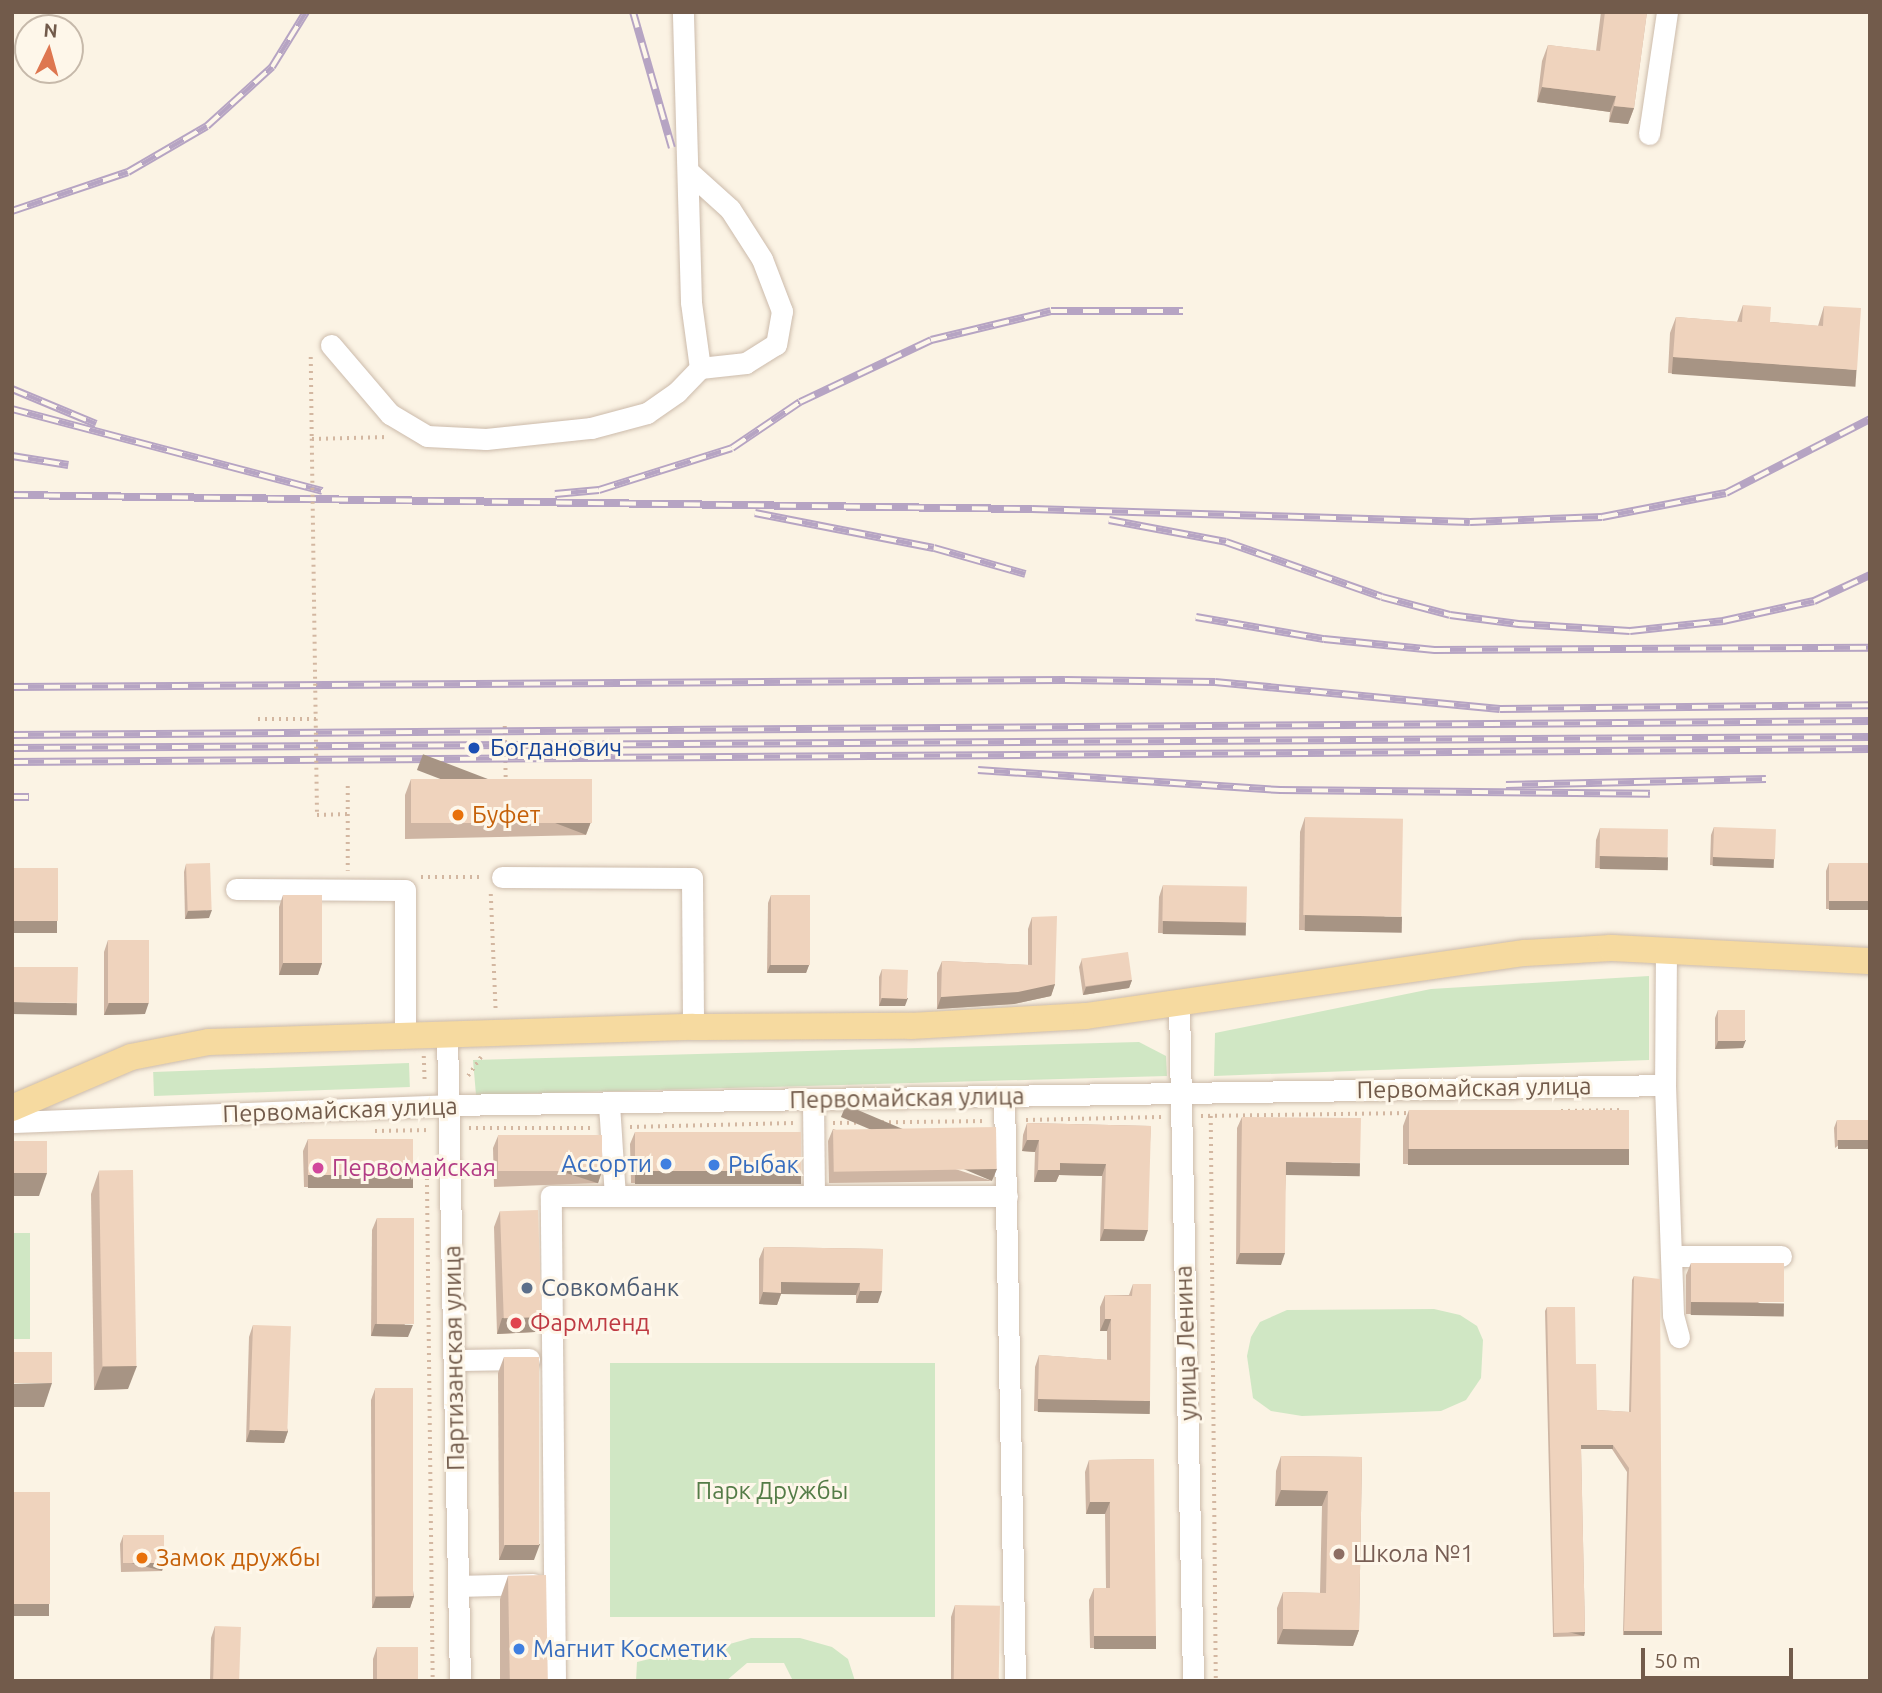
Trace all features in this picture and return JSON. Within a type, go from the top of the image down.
[{"type":"main road","points":[[12,1108],[131,1057],[209,1042],[693,1027],[911,1026],[1179,1005],[1525,953],[1666,948],[1870,961]]},
{"type":"street","points":[[683,12],[691,302],[701,368]]},
{"type":"street","points":[[1649,134],[1667,12]]},
{"type":"street","points":[[331,345],[390,414],[427,436],[486,439],[591,428],[647,413],[701,368],[746,363],[776,344],[782,311],[762,258],[730,209],[689,172]]},
{"type":"street","points":[[496,877],[692,878],[693,1027]]},
{"type":"street","points":[[236,889],[405,890],[405,1035]]},
{"type":"street","points":[[1666,948],[1665,1085],[1673,1315],[1679,1337]]},
{"type":"street","name":"улица Ленина","points":[[1179,1005],[1193,1681]]},
{"type":"street","name":"Партизанская улица","points":[[447,1034],[459,1105],[454,1360],[460,1681]]},
{"type":"street","name":"Первомайская улица","points":[[12,1122],[459,1105],[1665,1085]]},
{"type":"street","points":[[1004,1097],[1015,1681]]},
{"type":"street","points":[[813,1100],[814,1194]]},
{"type":"street","points":[[610,1104],[615,1196]]},
{"type":"street","points":[[555,1681],[551,1196],[1007,1196]]},
{"type":"street","points":[[1673,1256],[1781,1256]]},
{"type":"street","points":[[454,1360],[551,1359]]},
{"type":"street","points":[[458,1586],[554,1584]]},
{"type":"path","points":[[311,357],[317,814],[348,814]]},
{"type":"path","points":[[312,439],[388,438]]},
{"type":"path","points":[[258,719],[316,719]]},
{"type":"path","points":[[505,726],[506,784]]},
{"type":"path","points":[[348,786],[348,876],[361,876]]},
{"type":"path","points":[[412,877],[496,877],[497,1033],[468,1076],[459,1105],[470,1142]]},
{"type":"path","points":[[405,1035],[424,1050],[427,1143]]},
{"type":"path","points":[[1211,1116],[1216,1681]]},
{"type":"path","points":[[427,1157],[432,1681]]},
{"type":"green space","points":[[1649,976],[1649,1060],[1214,1076],[1215,1033],[1431,989]]},
{"type":"green space","points":[[1139,1042],[1166,1056],[1167,1076],[476,1095],[473,1060]]},
{"type":"green space","points":[[409,1063],[410,1087],[154,1096],[153,1072]]},
{"type":"green space","points":[[12,1233],[30,1233],[30,1339],[12,1339]]},
{"type":"green space","points":[[1434,1309],[1460,1315],[1477,1326],[1483,1340],[1481,1378],[1466,1400],[1441,1411],[1302,1416],[1271,1411],[1253,1398],[1247,1356],[1251,1337],[1260,1322],[1287,1310]]},
{"type":"green space","name":"Парк Дружбы","points":[[610,1363],[935,1363],[935,1617],[610,1617]]},
{"type":"green space","points":[[751,1638],[800,1638],[832,1647],[848,1659],[855,1681],[793,1681],[784,1663],[747,1663],[726,1681],[636,1681],[637,1662],[666,1655],[704,1661],[719,1647]]},
{"type":"building","points":[[1605,12],[1647,12],[1634,108],[1614,106],[1616,96],[1542,87],[1548,45],[1600,51]]},
{"type":"building","points":[[1743,305],[1771,307],[1770,322],[1823,326],[1824,306],[1861,308],[1857,370],[1673,357],[1676,317],[1742,322]]},
{"type":"building","name":"Богданович","points":[[411,779],[592,779],[592,823],[411,823]]},
{"type":"building","points":[[1305,817],[1403,819],[1401,917],[1303,915]]},
{"type":"building","points":[[1714,827],[1776,829],[1775,859],[1713,857]]},
{"type":"building","points":[[1600,828],[1668,829],[1668,857],[1600,856]]},
{"type":"building","points":[[210,863],[212,910],[188,911],[186,864]]},
{"type":"building","points":[[1829,863],[1870,863],[1870,901],[1829,901]]},
{"type":"building","points":[[12,868],[58,868],[58,921],[12,921]]},
{"type":"building","points":[[1163,885],[1247,886],[1246,922],[1162,921]]},
{"type":"building","points":[[283,895],[322,895],[322,963],[283,963]]},
{"type":"building","points":[[771,895],[810,895],[810,965],[771,965]]},
{"type":"building","points":[[1057,916],[1055,984],[1018,992],[941,997],[942,961],[1032,965],[1032,917]]},
{"type":"building","points":[[108,940],[149,940],[149,1003],[108,1003]]},
{"type":"building","points":[[1128,952],[1132,980],[1085,986],[1081,959]]},
{"type":"building","points":[[13,967],[78,967],[77,1003],[12,1002]]},
{"type":"building","points":[[882,969],[908,970],[907,999],[881,998]]},
{"type":"building","points":[[1718,1010],[1745,1010],[1745,1041],[1718,1041]]},
{"type":"building","points":[[1409,1110],[1629,1110],[1629,1149],[1409,1149]]},
{"type":"building","points":[[1242,1117],[1361,1118],[1360,1163],[1286,1162],[1285,1253],[1240,1253]]},
{"type":"building","points":[[1837,1120],[1870,1120],[1870,1140],[1837,1140]]},
{"type":"building","points":[[1027,1123],[1151,1126],[1148,1230],[1104,1229],[1106,1164],[1060,1163],[1060,1170],[1038,1170],[1039,1140],[1027,1140]]},
{"type":"building","points":[[996,1127],[997,1169],[834,1172],[833,1130]]},
{"type":"building","name":"Рыбак","points":[[635,1132],[801,1132],[801,1171],[635,1171]]},
{"type":"building","points":[[498,1135],[602,1135],[602,1171],[498,1171]]},
{"type":"building","points":[[308,1139],[413,1139],[413,1175],[308,1175]]},
{"type":"building","points":[[12,1141],[47,1141],[47,1173],[12,1173]]},
{"type":"building","points":[[133,1170],[136,1366],[102,1367],[99,1171]]},
{"type":"building","points":[[538,1210],[542,1317],[504,1318],[500,1211]]},
{"type":"building","points":[[377,1218],[414,1218],[414,1324],[377,1324]]},
{"type":"building","points":[[764,1247],[883,1249],[882,1291],[860,1291],[860,1283],[781,1282],[781,1293],[763,1292]]},
{"type":"building","points":[[1691,1263],[1784,1263],[1784,1302],[1691,1302]]},
{"type":"building","points":[[1634,1276],[1660,1279],[1662,1631],[1624,1631],[1629,1468],[1613,1445],[1581,1445],[1585,1632],[1554,1633],[1547,1307],[1575,1307],[1576,1364],[1596,1364],[1597,1410],[1631,1412]]},
{"type":"building","points":[[1133,1284],[1151,1284],[1150,1401],[1038,1399],[1039,1355],[1111,1360],[1111,1319],[1105,1319],[1105,1295],[1132,1296]]},
{"type":"building","points":[[253,1325],[291,1326],[287,1431],[249,1430]]},
{"type":"building","points":[[12,1352],[52,1352],[52,1383],[12,1383]]},
{"type":"building","points":[[504,1357],[539,1357],[539,1545],[504,1545]]},
{"type":"building","points":[[375,1388],[413,1388],[413,1596],[375,1596]]},
{"type":"building","points":[[1281,1456],[1362,1457],[1359,1630],[1283,1629],[1283,1592],[1326,1593],[1328,1491],[1281,1490]]},
{"type":"building","points":[[1154,1459],[1156,1636],[1094,1636],[1094,1588],[1110,1588],[1110,1502],[1090,1502],[1089,1460]]},
{"type":"building","points":[[12,1492],[50,1492],[50,1604],[12,1604]]},
{"type":"building","points":[[123,1535],[164,1535],[164,1563],[123,1563]]},
{"type":"building","points":[[546,1575],[548,1681],[510,1681],[508,1576]]},
{"type":"building","points":[[955,1605],[1000,1606],[999,1681],[954,1681]]},
{"type":"building","points":[[215,1626],[241,1627],[239,1681],[213,1681]]},
{"type":"building","points":[[377,1647],[418,1647],[418,1681],[377,1681]]},
{"type":"railway","points":[[12,211],[128,172],[207,126],[272,67],[306,12]]},
{"type":"railway","points":[[633,12],[672,148]]},
{"type":"railway","points":[[555,494],[599,490],[732,448],[800,402],[931,340],[1051,311],[1183,311]]},
{"type":"railway","points":[[12,389],[96,424]]},
{"type":"railway","points":[[12,409],[322,491]]},
{"type":"railway","points":[[12,495],[1032,509],[1470,522],[1602,517],[1726,493],[1870,419]]},
{"type":"railway","points":[[12,456],[68,465]]},
{"type":"railway","points":[[755,513],[934,548],[1025,574]]},
{"type":"railway","points":[[1109,520],[1226,542],[1382,597],[1450,615],[1518,624],[1630,631],[1723,621],[1814,601],[1870,575]]},
{"type":"railway","points":[[1196,617],[1324,639],[1434,650],[1870,648]]},
{"type":"railway","points":[[12,687],[1065,680],[1215,682],[1500,709],[1870,705]]},
{"type":"railway","points":[[12,735],[1870,721]]},
{"type":"railway","points":[[12,748],[1870,737]]},
{"type":"railway","points":[[12,762],[1870,749]]},
{"type":"railway","points":[[978,770],[1280,790],[1650,794]]},
{"type":"railway","points":[[1506,785],[1766,779]]},
{"type":"railway","points":[[12,797],[29,797]]},
{"type":"place","name":"Богданович","points":[[474,748]]},
{"type":"place","name":"Буфет","points":[[458,815]]},
{"type":"place","name":"Ассорти","points":[[666,1164]]},
{"type":"place","name":"Рыбак","points":[[714,1165]]},
{"type":"place","name":"Первомайская","points":[[318,1168]]},
{"type":"place","name":"Совкомбанк","points":[[527,1288]]},
{"type":"place","name":"Фармленд","points":[[516,1323]]},
{"type":"place","name":"Школа №1","points":[[1339,1554]]},
{"type":"place","name":"Замок дружбы","points":[[142,1558]]},
{"type":"place","name":"Магнит Косметик","points":[[519,1649]]}]
